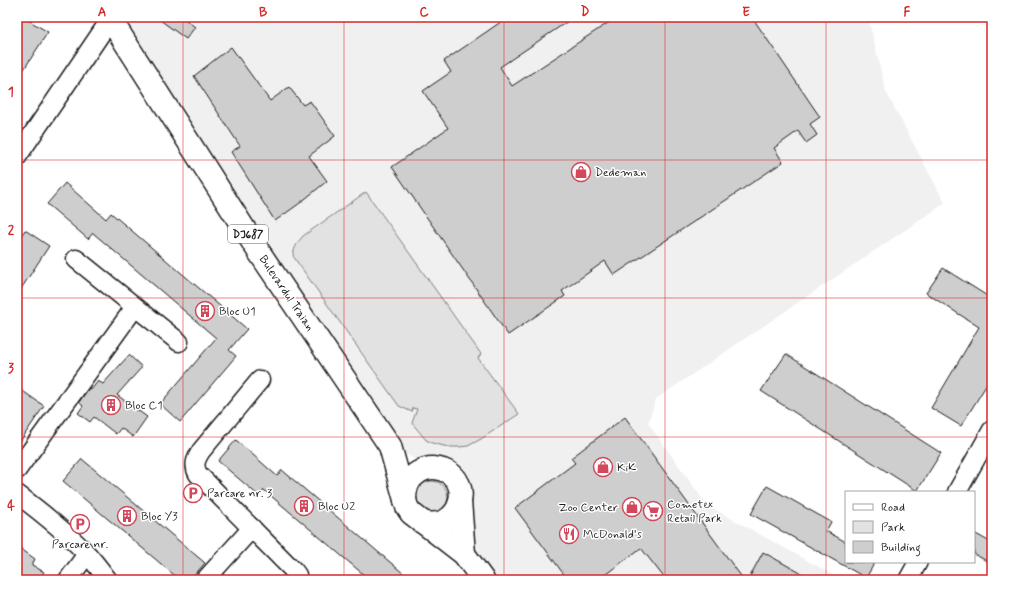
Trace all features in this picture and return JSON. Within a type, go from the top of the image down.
[{"type":"main road","name":"Bulevardul Traian","points":[[110,18],[259,252],[390,446],[410,513],[464,554],[483,580]]},
{"type":"main road","name":"Bulevardul Traian","points":[[390,446],[432,468],[446,471],[452,476],[460,487],[464,554]]},
{"type":"main road","points":[[405,500],[405,492],[411,478],[424,469],[432,468]]},
{"type":"main road","points":[[422,522],[438,524],[446,521],[455,512],[460,501]]},
{"type":"street","points":[[20,147],[110,18]]},
{"type":"street","points":[[76,259],[179,342]]},
{"type":"street","points":[[17,470],[135,307]]},
{"type":"street","points":[[260,380],[201,451],[195,464],[196,470],[198,474],[294,571],[298,580]]},
{"type":"street","points":[[958,491],[992,430]]},
{"type":"street","points":[[17,494],[50,520],[87,554],[108,580]]},
{"type":"street","points":[[205,580],[252,528]]},
{"type":"street","points":[[68,580],[87,554]]},
{"type":"street","points":[[908,580],[917,563]]},
{"type":"shaded area","points":[[109,17],[868,17],[886,92],[945,203],[656,399],[648,423],[707,505],[842,580],[483,580],[460,501],[431,468],[390,446]]},
{"type":"green space","points":[[366,192],[481,354],[478,358],[519,414],[468,446],[448,447],[426,440],[412,423],[417,409],[413,408],[412,412],[399,406],[293,256],[295,247],[303,236]]},
{"type":"green space","points":[[429,481],[435,481],[445,488],[448,497],[447,503],[441,510],[435,513],[429,513],[419,506],[416,500],[416,494],[423,484]]},
{"type":"building","points":[[17,17],[23,17],[48,32],[17,80]]},
{"type":"building","points":[[156,17],[182,17],[195,27],[186,39]]},
{"type":"building","name":"Dedeman","points":[[508,17],[574,17],[500,67],[512,86],[617,17],[752,17],[820,117],[810,124],[817,135],[806,143],[798,131],[774,148],[783,162],[614,275],[605,261],[562,291],[565,296],[508,335],[392,167],[448,128],[423,91],[451,72],[444,61]]},
{"type":"building","points":[[231,47],[270,101],[289,87],[303,105],[310,101],[335,136],[309,156],[327,181],[275,221],[231,152],[240,146],[194,76]]},
{"type":"building","name":"Bloc U1","points":[[65,183],[106,219],[111,213],[247,329],[229,350],[236,356],[180,422],[160,404],[216,338],[93,233],[88,239],[47,204]]},
{"type":"building","points":[[25,230],[49,246],[17,295],[17,242]]},
{"type":"building","points":[[943,268],[992,299],[992,376],[961,426],[931,408],[979,327],[926,293]]},
{"type":"building","points":[[786,354],[941,453],[917,491],[761,391]]},
{"type":"building","name":"Bloc C1","points":[[129,355],[142,367],[117,395],[147,417],[133,437],[121,428],[116,434],[94,417],[90,422],[78,413],[83,406],[79,402],[89,388],[91,390],[98,381],[103,384]]},
{"type":"building","points":[[17,387],[44,406],[17,446]]},
{"type":"building","points":[[625,417],[744,580],[666,580],[641,548],[598,580],[568,580],[515,508],[575,463],[571,458]]},
{"type":"building","name":"Bloc U2","points":[[236,440],[277,476],[282,470],[411,580],[370,580],[264,490],[259,496],[218,461]]},
{"type":"building","name":"Bloc Y3","points":[[82,459],[205,563],[190,580],[180,580],[63,481]]},
{"type":"building","points":[[767,486],[831,522],[826,531],[845,541],[845,563],[874,563],[866,578],[751,514]]},
{"type":"building","points":[[975,534],[992,543],[992,564],[975,555]]},
{"type":"building","points":[[17,546],[35,559],[32,565],[44,572],[39,580],[17,580]]},
{"type":"building","points":[[763,552],[813,580],[748,580]]},
{"type":"place","name":"Dedeman","points":[[581,172]]},
{"type":"place","name":"Bloc U1","points":[[205,311]]},
{"type":"place","name":"Bloc C1","points":[[111,405]]},
{"type":"place","name":"KiK","points":[[603,467]]},
{"type":"place","name":"Parcare nr. 3","points":[[193,493]]},
{"type":"place","name":"Bloc U2","points":[[304,506]]},
{"type":"place","name":"Zoo Center","points":[[632,507]]},
{"type":"place","name":"Cometex Retail Park","points":[[653,511]]},
{"type":"place","name":"Bloc Y3","points":[[127,516]]},
{"type":"place","name":"Parcare nr.","points":[[80,524]]},
{"type":"place","name":"McDonald's","points":[[569,534]]}]
